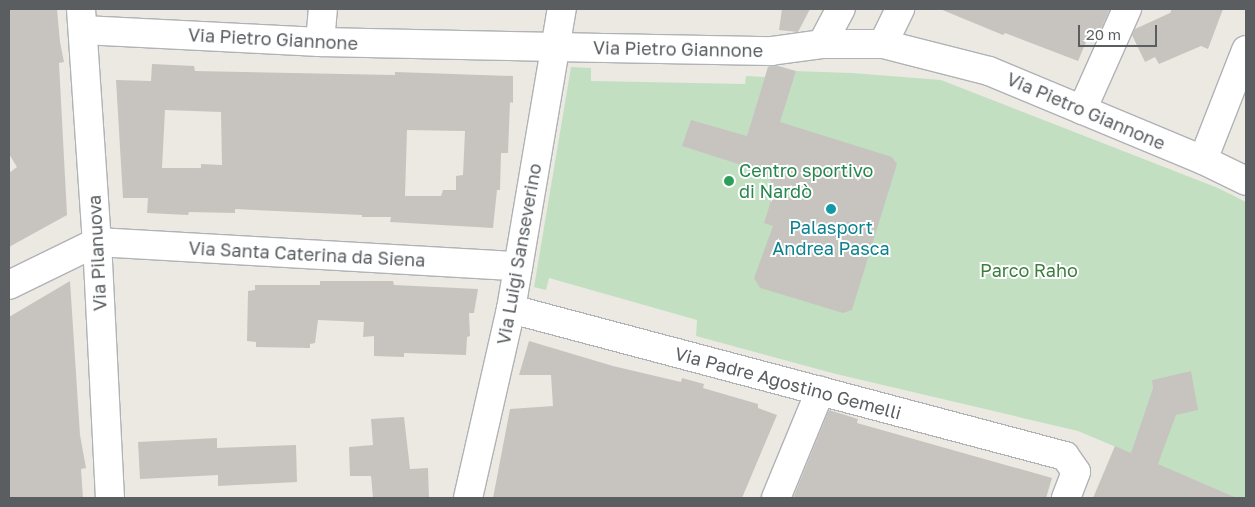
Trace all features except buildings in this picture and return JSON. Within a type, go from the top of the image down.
[{"type":"street","points":[[320,42],[323,9]]},
{"type":"street","name":"Via Luigi Sanseverino","points":[[468,498],[511,309],[562,9]]},
{"type":"street","points":[[822,44],[841,9]]},
{"type":"street","points":[[883,44],[900,9]]},
{"type":"street","points":[[1082,110],[1127,9]]},
{"type":"street","name":"Via Pietro Giannone","points":[[82,19],[320,42],[771,51],[822,44],[883,44],[989,71],[1203,160],[1246,181]]},
{"type":"street","name":"Via Pilanuova","points":[[82,19],[110,498]]},
{"type":"street","points":[[1203,160],[1246,50]]},
{"type":"street","points":[[9,285],[96,242]]},
{"type":"street","name":"Via Santa Caterina da Siena","points":[[96,242],[518,266]]},
{"type":"street","name":"Via Padre Agostino Gemelli","points":[[511,309],[820,391],[1070,464],[1066,498]]},
{"type":"street","points":[[776,498],[820,391]]},
{"type":"green space","name":"Parco Raho","points":[[772,64],[794,71],[852,73],[941,80],[1218,188],[1246,202],[1246,498],[1237,498],[1078,431],[836,374],[696,336],[697,320],[549,278],[546,290],[534,287],[571,67],[591,68],[591,81],[745,84],[746,76],[765,77],[768,67]]},
{"type":"place","name":"Centro sportivo di Nardò","points":[[729,181]]},
{"type":"place","name":"Palasport Andrea Pasca","points":[[831,209]]}]
